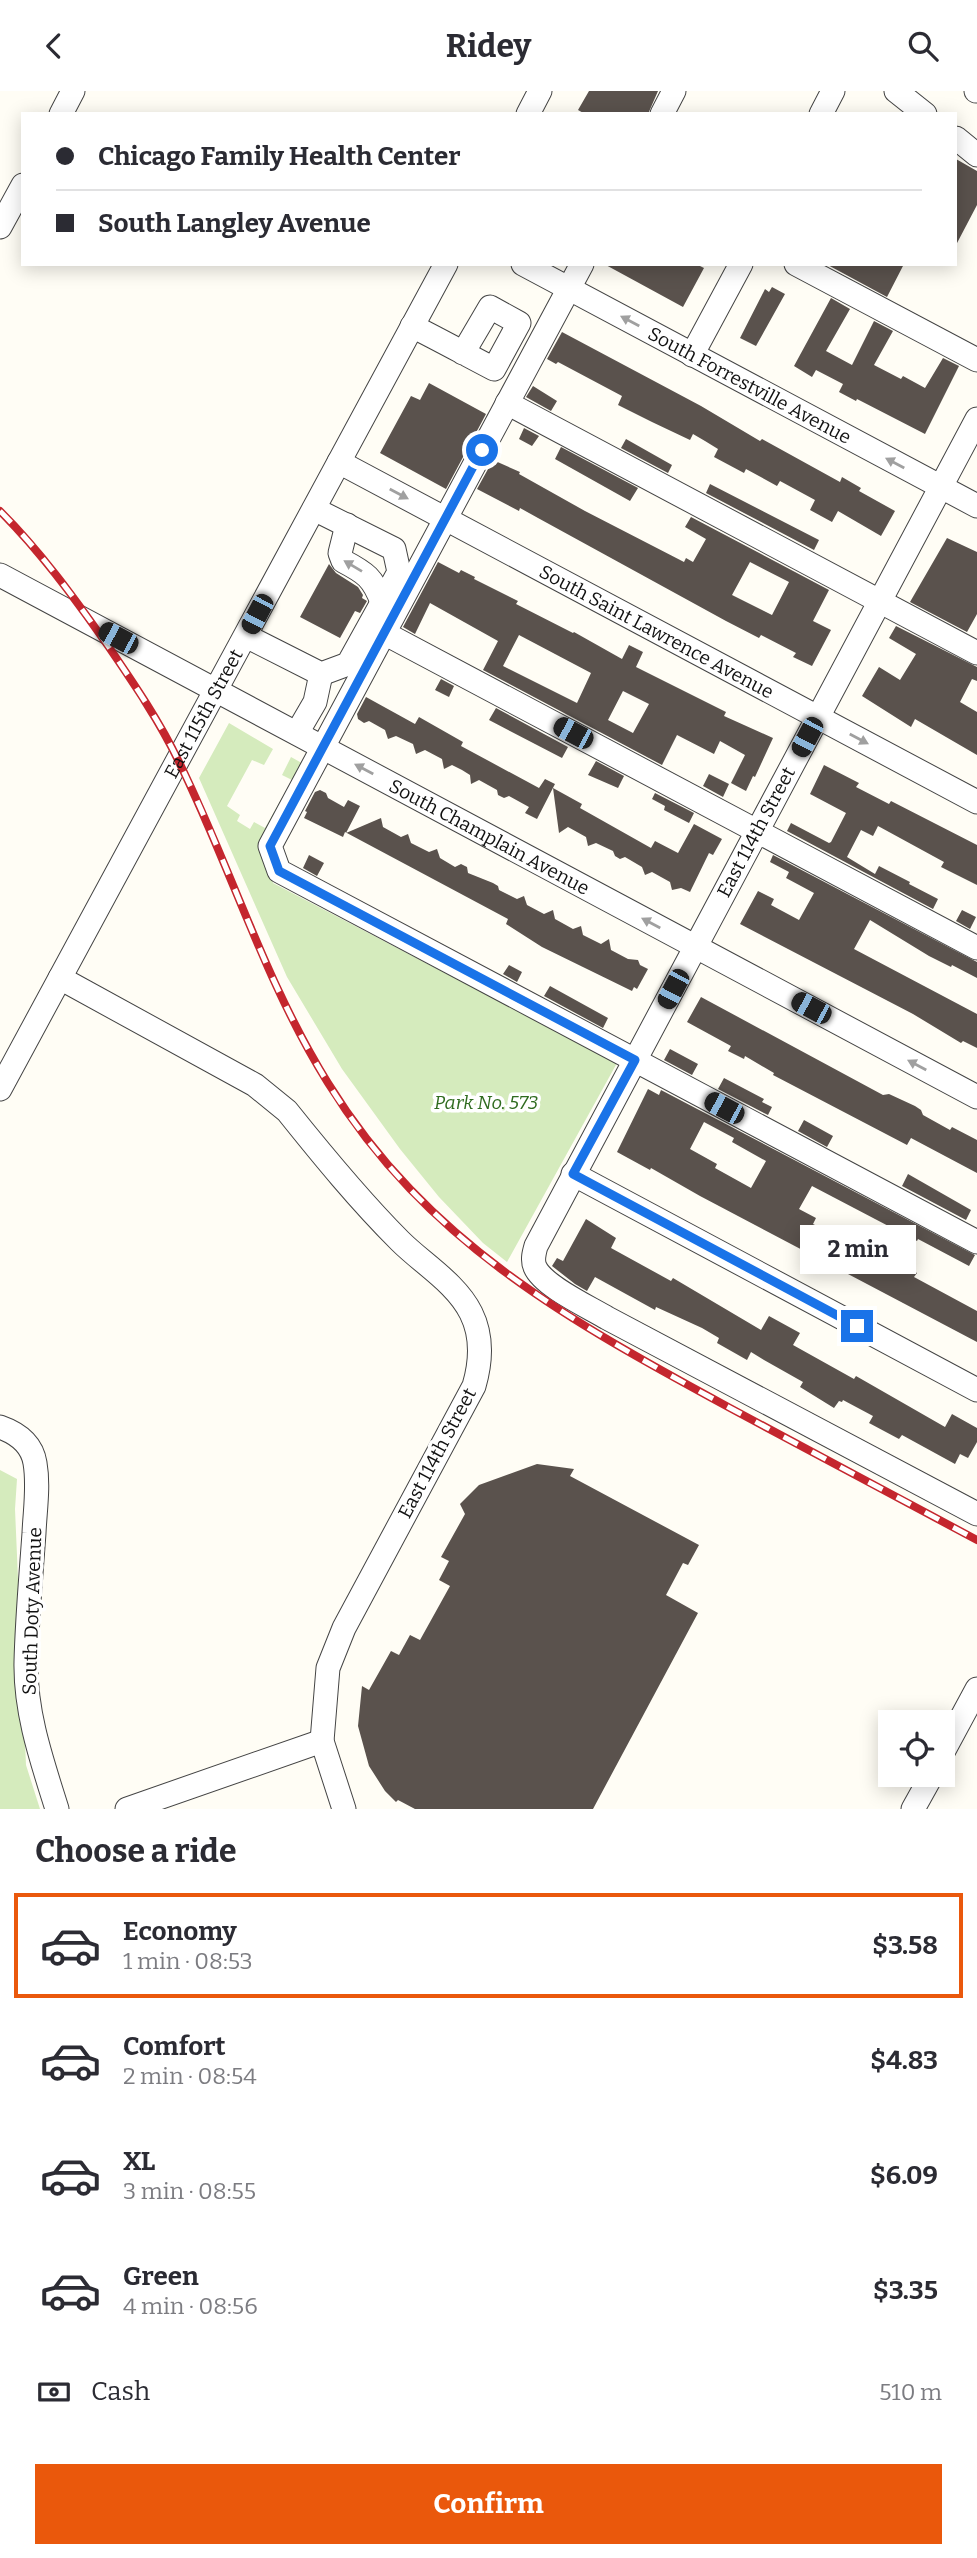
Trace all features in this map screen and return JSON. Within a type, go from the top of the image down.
[{"type":"street","points":[[62,112],[73,91]]},
{"type":"street","points":[[529,112],[540,91]]},
{"type":"street","points":[[663,112],[674,91]]},
{"type":"street","points":[[822,112],[833,91]]},
{"type":"street","points":[[896,91],[922,112]]},
{"type":"street","points":[[957,139],[977,155]]},
{"type":"street","points":[[0,227],[21,189]]},
{"type":"street","name":"East 115th Street","points":[[0,1089],[445,266]]},
{"type":"street","name":"South Forrestville Avenue","points":[[527,266],[977,506]]},
{"type":"street","points":[[581,266],[270,846],[279,871],[977,1242]]},
{"type":"street","points":[[692,355],[740,266]]},
{"type":"street","points":[[800,266],[977,360]]},
{"type":"street","points":[[412,326],[463,353]]},
{"type":"street","points":[[507,403],[977,653]]},
{"type":"street","name":"East 114th Street","points":[[977,419],[573,1174],[533,1256],[534,1266],[540,1276],[560,1290],[977,1514]]},
{"type":"street","name":"South Saint Lawrence Avenue","points":[[339,462],[977,802]]},
{"type":"street","points":[[246,636],[321,674],[348,663],[399,572],[394,549],[314,509]]},
{"type":"street","points":[[347,526],[340,553],[343,561],[375,582],[382,602]]},
{"type":"street","name":"South Champlain Avenue","points":[[0,575],[977,1097]]},
{"type":"street","points":[[384,633],[977,948]]},
{"type":"street","points":[[297,733],[315,702],[321,674]]},
{"type":"street","name":"East 114th Street","points":[[60,978],[227,1069],[272,1097],[373,1213],[457,1294],[471,1313],[481,1350],[474,1386],[344,1628],[328,1668],[322,1741]]},
{"type":"street","points":[[573,1174],[977,1390]]},
{"type":"street","name":"South Doty Avenue","points":[[0,1427],[14,1431],[23,1439],[35,1461],[37,1486],[28,1624],[27,1694],[40,1757],[57,1809]]},
{"type":"street","points":[[955,1730],[977,1689]]},
{"type":"street","points":[[127,1809],[163,1803],[322,1741],[344,1809]]},
{"type":"street","points":[[913,1809],[925,1787]]},
{"type":"green space","name":"Park No. 573","points":[[229,723],[273,749],[264,765],[252,760],[227,806],[240,815],[237,821],[250,829],[254,822],[265,828],[292,780],[282,775],[291,757],[309,767],[265,847],[273,883],[617,1063],[507,1262],[483,1243],[439,1197],[400,1149],[342,1069],[287,977],[199,778]]},
{"type":"green space","points":[[0,1470],[17,1479],[15,1509],[26,1765],[40,1809],[0,1809]]},
{"type":"building","points":[[589,91],[658,91],[649,112],[578,110]]},
{"type":"building","points":[[957,160],[977,171],[977,205],[957,243]]},
{"type":"building","points":[[608,266],[704,268],[683,307]]},
{"type":"building","points":[[830,266],[903,266],[887,297]]},
{"type":"building","points":[[772,287],[785,294],[756,346],[740,338],[765,289],[769,292]]},
{"type":"building","points":[[831,298],[850,309],[826,351],[852,365],[874,321],[893,331],[874,365],[925,388],[943,358],[959,366],[925,434],[839,392],[843,384],[816,370],[812,377],[794,366]]},
{"type":"building","points":[[562,332],[701,406],[760,441],[762,439],[840,482],[842,477],[861,488],[859,491],[895,511],[881,536],[838,511],[832,522],[810,510],[815,500],[780,481],[777,486],[746,469],[744,473],[714,457],[718,449],[693,434],[690,440],[618,405],[622,396],[558,362],[556,364],[547,359]]},
{"type":"building","points":[[429,383],[486,414],[446,489],[380,453],[411,396],[420,400]]},
{"type":"building","points":[[533,386],[557,401],[551,411],[526,397]]},
{"type":"building","points":[[524,428],[539,436],[532,446],[519,439]]},
{"type":"building","points":[[626,439],[672,465],[668,473],[621,448]]},
{"type":"building","points":[[561,447],[638,488],[630,501],[555,459]]},
{"type":"building","points":[[493,460],[520,472],[519,474],[585,511],[684,562],[686,558],[693,562],[706,539],[685,527],[691,517],[829,590],[813,621],[831,630],[812,666],[793,657],[796,653],[761,635],[759,638],[520,508],[519,511],[477,489]],"holes":[[[750,562],[789,582],[772,615],[732,595]]]},
{"type":"building","points":[[710,484],[819,540],[814,550],[706,493]]},
{"type":"building","points":[[947,538],[977,552],[977,614],[967,632],[910,602]]},
{"type":"building","points":[[438,562],[459,573],[461,570],[475,577],[474,579],[518,601],[516,604],[622,659],[629,645],[643,652],[636,667],[726,712],[724,716],[773,738],[746,791],[731,783],[745,755],[720,741],[714,754],[677,735],[662,765],[483,670],[498,641],[430,603],[415,634],[403,627]],"holes":[[[519,635],[591,673],[577,703],[503,666]],[[623,691],[649,704],[633,733],[608,720]]]},
{"type":"building","points":[[329,564],[336,573],[358,587],[362,598],[367,601],[360,613],[355,611],[340,638],[300,617]]},
{"type":"building","points":[[896,626],[977,667],[977,681],[972,679],[960,702],[977,712],[977,755],[915,719],[911,727],[862,696],[879,667],[900,680],[916,654],[889,638]]},
{"type":"building","points":[[441,679],[454,686],[449,697],[435,690]]},
{"type":"building","points":[[366,697],[415,724],[419,717],[463,742],[461,746],[539,788],[545,779],[555,784],[537,819],[525,813],[529,807],[509,796],[504,798],[498,795],[497,790],[479,780],[471,784],[470,775],[462,770],[452,765],[444,769],[442,759],[425,750],[416,754],[413,744],[396,736],[388,739],[385,730],[369,721],[364,723],[358,719],[357,714]]},
{"type":"building","points":[[496,708],[568,747],[562,758],[489,720]]},
{"type":"building","points":[[596,761],[624,776],[618,788],[588,775]]},
{"type":"building","points":[[824,765],[859,783],[856,787],[889,804],[891,801],[977,845],[977,885],[941,867],[944,862],[878,826],[873,836],[861,830],[847,857],[875,874],[879,866],[910,882],[909,884],[938,899],[933,909],[787,831],[791,823],[831,842],[846,813],[810,794]]},
{"type":"building","points":[[709,774],[729,784],[723,797],[703,786]]},
{"type":"building","points":[[553,788],[582,804],[580,808],[651,848],[655,841],[678,853],[694,824],[722,839],[713,855],[709,853],[690,892],[681,888],[672,890],[670,882],[652,872],[645,875],[642,867],[625,857],[620,859],[613,851],[596,843],[588,846],[586,837],[568,827],[559,833]]},
{"type":"building","points":[[320,790],[344,807],[348,800],[360,806],[343,837],[304,818],[315,792]]},
{"type":"building","points":[[655,793],[694,813],[689,823],[664,810],[665,806],[652,799]]},
{"type":"building","points":[[381,818],[383,827],[401,837],[408,834],[411,843],[429,852],[437,849],[440,858],[455,867],[461,864],[467,867],[468,873],[493,883],[499,890],[517,899],[524,896],[527,905],[544,914],[553,910],[555,919],[573,929],[581,926],[583,935],[601,944],[609,939],[611,950],[628,959],[638,960],[640,965],[648,969],[637,989],[634,987],[632,991],[542,947],[506,924],[508,919],[346,833]]},
{"type":"building","points":[[309,855],[324,863],[317,876],[303,868]]},
{"type":"building","points":[[773,855],[977,962],[977,978],[929,956],[870,920],[854,949],[977,1014],[977,1048],[963,1041],[961,1043],[913,1014],[740,924],[758,891],[774,899],[771,905],[799,920],[814,893],[786,878],[789,872],[770,862]]},
{"type":"building","points":[[962,910],[976,917],[970,929],[956,921]]},
{"type":"building","points":[[509,965],[522,972],[517,982],[503,974]]},
{"type":"building","points":[[550,986],[608,1018],[603,1028],[544,996]]},
{"type":"building","points":[[701,997],[883,1095],[889,1094],[915,1106],[923,1115],[950,1130],[952,1127],[977,1140],[977,1173],[911,1138],[907,1145],[773,1075],[774,1073],[745,1056],[744,1059],[728,1051],[731,1046],[687,1022]]},
{"type":"building","points":[[670,1049],[698,1064],[692,1075],[664,1060]]},
{"type":"building","points":[[724,1078],[764,1099],[762,1102],[772,1107],[768,1115],[718,1089]]},
{"type":"building","points":[[648,1089],[659,1095],[661,1090],[975,1255],[969,1266],[812,1186],[799,1209],[816,1218],[813,1224],[917,1273],[914,1277],[977,1311],[977,1342],[651,1168],[650,1170],[617,1152]],"holes":[[[704,1122],[734,1138],[732,1142],[766,1161],[751,1188],[715,1168],[717,1164],[690,1149]]]},
{"type":"building","points":[[804,1120],[833,1136],[827,1147],[798,1131]]},
{"type":"building","points":[[908,1174],[971,1210],[966,1220],[902,1186]]},
{"type":"building","points":[[586,1219],[616,1238],[611,1248],[671,1281],[673,1278],[761,1330],[769,1316],[800,1333],[793,1345],[854,1379],[856,1376],[945,1427],[952,1414],[977,1428],[977,1442],[968,1458],[960,1454],[955,1464],[902,1435],[899,1439],[869,1423],[873,1416],[843,1400],[834,1408],[800,1387],[803,1382],[751,1352],[747,1360],[717,1343],[719,1338],[702,1328],[656,1307],[655,1310],[595,1277],[587,1291],[575,1284],[552,1266],[557,1258],[563,1261]]},
{"type":"building","points":[[537,1464],[574,1469],[570,1476],[699,1545],[688,1565],[683,1563],[666,1595],[698,1613],[593,1809],[415,1809],[398,1800],[396,1802],[385,1791],[369,1766],[358,1726],[362,1686],[369,1690],[391,1651],[399,1655],[410,1635],[420,1640],[450,1586],[439,1580],[449,1561],[441,1557],[465,1514],[460,1504],[479,1485]]},
{"type":"railway","points":[[0,511],[69,591],[154,716],[198,802],[267,965],[306,1045],[328,1083],[367,1139],[410,1189],[457,1233],[506,1273],[559,1309],[671,1376],[977,1540]]},
{"type":"route","points":[[482,450],[270,846],[279,871],[635,1060],[573,1174],[857,1326]]}]
